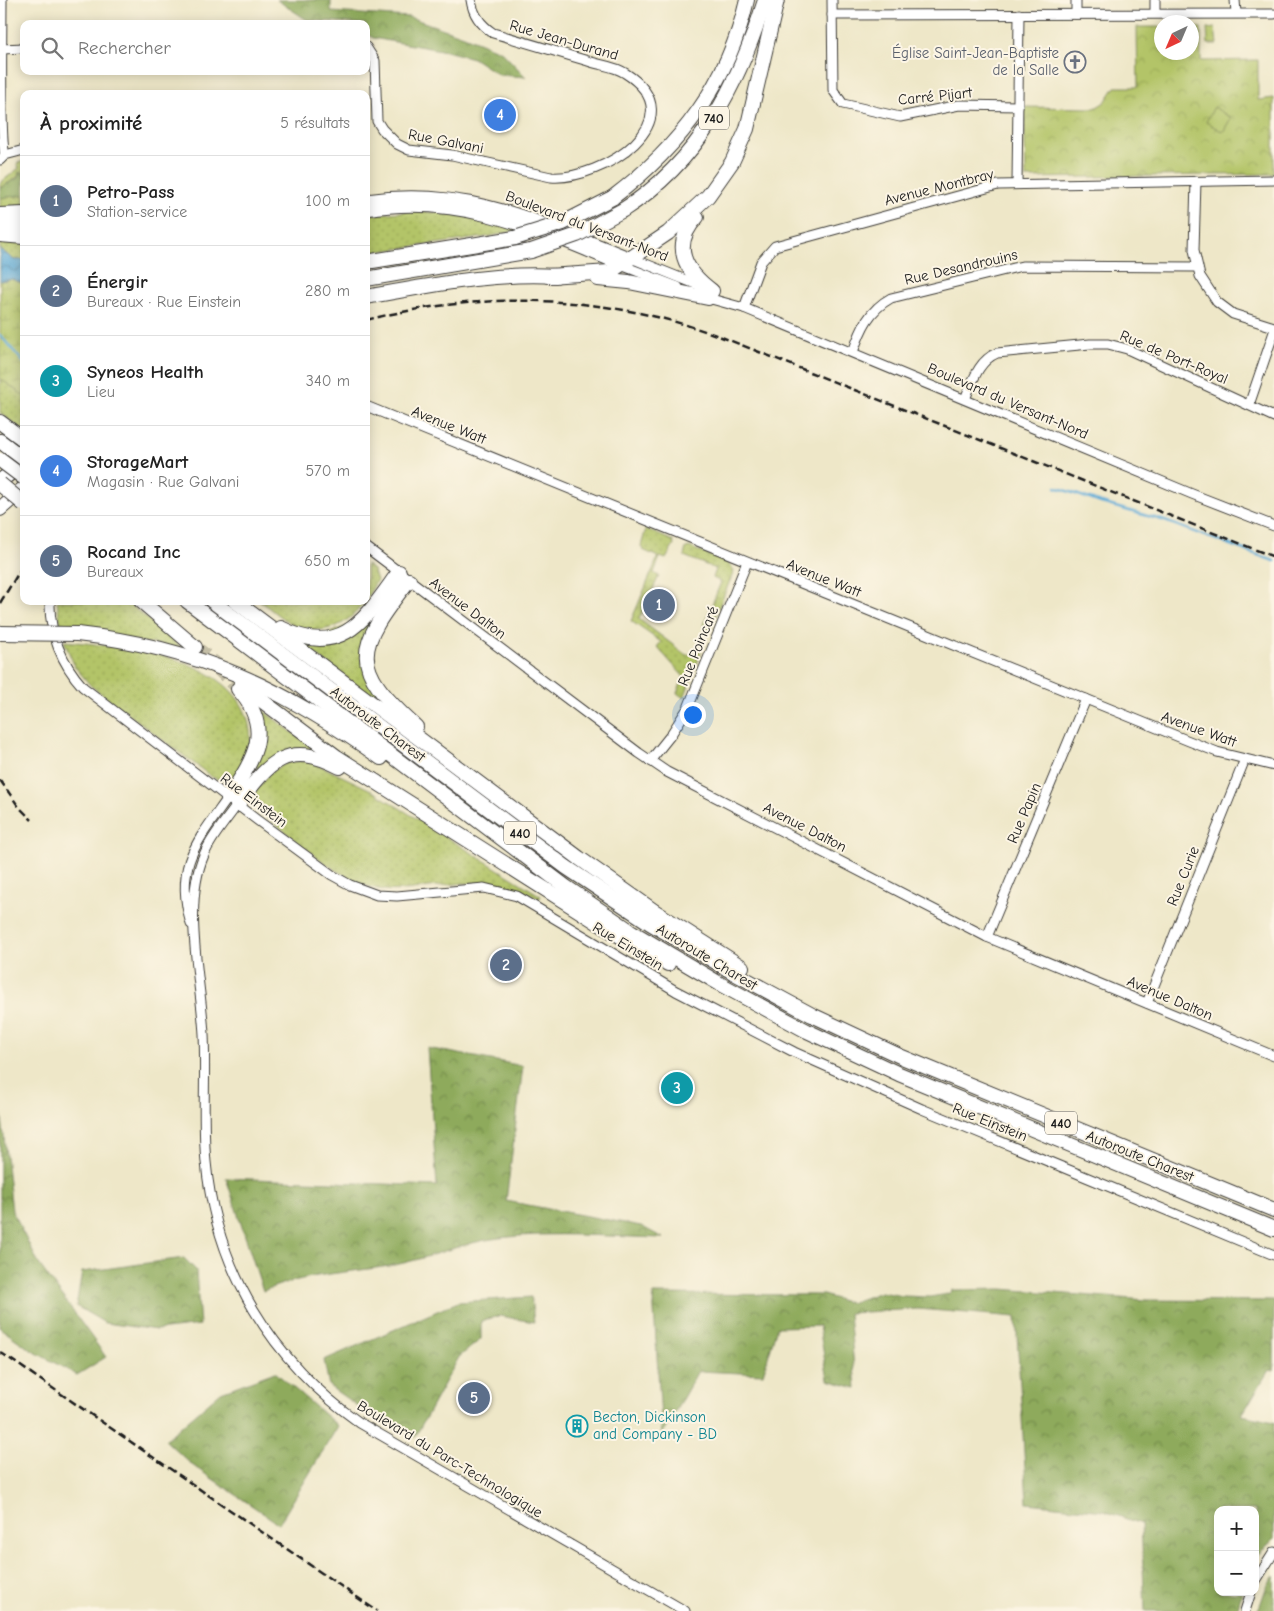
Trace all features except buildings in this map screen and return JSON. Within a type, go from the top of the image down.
[{"type":"highway","name":"740","points":[[370,261],[515,238],[563,223],[612,198],[645,173],[670,147],[701,109],[731,54],[747,0]]},
{"type":"highway","name":"740","points":[[370,278],[531,250],[576,235],[639,200],[670,173],[690,151],[715,116],[745,62],[765,0]]},
{"type":"highway","points":[[710,295],[687,265],[683,253],[683,239],[689,226],[722,186],[752,117],[777,0]]},
{"type":"highway","points":[[370,296],[468,280],[607,273],[668,233],[697,209],[718,184],[732,162]]},
{"type":"highway","points":[[0,215],[20,214]]},
{"type":"highway","points":[[0,227],[20,225]]},
{"type":"highway","points":[[0,235],[20,237]]},
{"type":"highway","points":[[548,276],[618,280],[710,295]]},
{"type":"highway","points":[[0,422],[20,437]]},
{"type":"highway","points":[[4,444],[20,455]]},
{"type":"highway","points":[[0,460],[20,475]]},
{"type":"highway","points":[[0,482],[20,462]]},
{"type":"highway","points":[[0,482],[20,466]]},
{"type":"highway","points":[[0,482],[20,500]]},
{"type":"highway","points":[[0,501],[20,486]]},
{"type":"highway","points":[[0,509],[20,492]]},
{"type":"highway","points":[[248,605],[295,635],[316,639],[330,639],[349,632],[359,624],[404,576]]},
{"type":"highway","points":[[404,576],[371,633],[367,658],[372,678],[380,692],[404,716],[506,804]]},
{"type":"highway","points":[[145,605],[195,647]]},
{"type":"highway","name":"Autoroute Charest","points":[[192,605],[566,887],[682,963],[772,1014],[907,1078],[1274,1228]]},
{"type":"highway","name":"Autoroute Charest","points":[[217,605],[518,832],[599,890],[667,934],[736,974],[848,1033],[958,1081],[1274,1210]]},
{"type":"highway","points":[[240,605],[506,804],[654,911],[738,964],[794,996],[848,1033]]},
{"type":"highway","points":[[0,632],[77,634],[133,642],[188,656],[239,674],[287,697],[341,730],[521,859],[566,887]]},
{"type":"highway","points":[[233,801],[254,756],[257,739],[254,714],[239,686],[305,735],[636,946],[714,990],[772,1014]]},
{"type":"highway","points":[[233,801],[272,763],[288,756],[304,754],[331,762],[415,806]]},
{"type":"main road","name":"Boulevard du Versant-Nord","points":[[370,200],[415,196],[460,199],[485,204],[523,215],[626,261]]},
{"type":"main road","name":"Boulevard du Versant-Nord","points":[[370,209],[390,206],[432,206],[482,213],[626,261]]},
{"type":"street","points":[[2,0],[2,158],[20,151]]},
{"type":"street","name":"Rue Jean-Durand","points":[[471,0],[477,18],[493,33],[624,72],[647,95],[650,108],[649,122],[644,136],[635,146],[627,152],[578,175],[566,178]]},
{"type":"street","name":"Carré Pijart","points":[[832,0],[833,90],[843,104],[900,117],[959,105],[1018,106]]},
{"type":"street","points":[[1076,0],[1076,14]]},
{"type":"street","points":[[1155,0],[1155,13]]},
{"type":"street","points":[[1236,0],[1236,13]]},
{"type":"street","points":[[1017,184],[1018,14]]},
{"type":"street","points":[[832,15],[1274,14]]},
{"type":"street","points":[[2,49],[20,48]]},
{"type":"street","name":"Rue Galvani","points":[[370,53],[375,60],[376,121],[382,130],[403,148],[452,155],[551,177],[566,178]]},
{"type":"street","name":"Avenue Montbray","points":[[744,308],[764,258],[778,244],[998,185],[1274,180]]},
{"type":"street","points":[[1196,181],[1194,250],[1197,267],[1217,302],[1233,314],[1274,328]]},
{"type":"street","name":"Boulevard du Versant-Nord","points":[[626,261],[853,352],[1192,494],[1274,526]]},
{"type":"street","name":"Rue Desandrouins","points":[[853,352],[870,315],[878,305],[891,298],[1000,270],[1022,266],[1197,267]]},
{"type":"street","points":[[1249,405],[1274,332]]},
{"type":"street","name":"Rue de Port-Royal","points":[[965,398],[980,365],[987,357],[996,353],[1108,344],[1127,349],[1274,417]]},
{"type":"street","name":"Avenue Watt","points":[[370,408],[1196,744],[1274,766]]},
{"type":"street","name":"Avenue Dalton","points":[[370,550],[650,761],[987,936],[1274,1056]]},
{"type":"street","name":"Rue Poincaré","points":[[650,761],[670,736],[688,708],[747,562]]},
{"type":"street","name":"Rue Einstein","points":[[50,605],[51,618],[58,648],[64,662],[78,681],[95,697],[332,875],[359,889],[397,896],[484,888],[517,896],[683,995],[809,1060],[931,1113],[1274,1254]]},
{"type":"street","name":"Rue Papin","points":[[987,936],[1086,699]]},
{"type":"street","name":"Rue Curie","points":[[1147,1003],[1245,759]]},
{"type":"street","name":"Boulevard du Parc-Technologique","points":[[233,801],[201,861],[196,886],[193,932],[204,1030],[206,1160],[212,1206],[222,1244],[254,1313],[273,1341],[304,1378],[324,1396],[360,1423],[685,1611]]},
{"type":"street","points":[[1259,1576],[1274,1552]]},
{"type":"street","points":[[1245,1611],[1250,1596]]},
{"type":"green space","points":[[277,0],[331,0],[331,12],[409,17],[464,36],[502,52],[526,77],[499,75],[473,58],[446,51],[373,38],[370,36],[370,20],[307,20]]},
{"type":"green space","points":[[1137,27],[1154,27],[1154,60],[1199,60],[1199,28],[1201,28],[1201,61],[1258,60],[1258,100],[1274,98],[1274,174],[1026,178],[1024,107],[1095,108],[1105,102],[1115,87],[1138,87]]},
{"type":"green space","points":[[1215,28],[1217,44],[1208,44],[1207,29]]},
{"type":"green space","points":[[1214,107],[1231,118],[1223,132],[1206,122]]},
{"type":"green space","points":[[20,162],[20,176],[0,188],[0,183],[19,168],[17,163]]},
{"type":"green space","points":[[20,172],[20,196],[0,198],[0,188],[18,178]]},
{"type":"green space","points":[[20,196],[20,207],[0,208],[0,198]]},
{"type":"green space","points":[[412,211],[457,214],[516,229],[516,231],[486,237],[370,252],[370,215]]},
{"type":"green space","points":[[0,241],[20,243],[20,260],[14,260],[0,249]]},
{"type":"green space","points":[[12,279],[20,282],[20,393],[0,378],[0,281]]},
{"type":"green space","points":[[0,378],[20,393],[20,428],[0,413]]},
{"type":"green space","points":[[646,529],[673,541],[674,545],[666,559],[660,557],[654,573],[659,576],[639,619],[686,655],[693,654],[695,649],[701,653],[684,698],[677,693],[684,677],[657,647],[661,642],[631,621],[658,557],[643,550],[641,546]]},
{"type":"green space","points":[[689,547],[728,563],[734,571],[709,631],[703,627],[721,582],[713,578],[716,569],[684,556],[686,548]]},
{"type":"green space","points":[[370,567],[377,580],[370,593]]},
{"type":"green space","points":[[58,605],[131,605],[183,649],[61,628]]},
{"type":"green space","points":[[265,605],[362,605],[345,622],[328,629],[318,630],[298,627],[283,619]]},
{"type":"green space","points":[[372,616],[374,617],[364,637],[380,698],[378,701],[302,644]]},
{"type":"green space","points":[[64,641],[146,652],[202,670],[225,685],[242,705],[250,730],[249,751],[239,770],[229,780],[219,780],[212,777],[91,686],[75,667]]},
{"type":"green space","points":[[262,710],[312,747],[311,751],[260,770],[256,767],[263,743],[259,712]]},
{"type":"green space","points":[[308,760],[369,789],[541,896],[539,899],[509,887],[481,883],[384,890],[347,877],[315,856],[258,810],[254,801],[255,792],[270,772],[287,763]]},
{"type":"green space","points":[[427,1048],[523,1066],[506,1201],[641,1226],[663,1238],[540,1235],[499,1238],[471,1243],[417,1260],[389,1266],[310,1277],[263,1291],[226,1178],[437,1186]]},
{"type":"green space","points":[[0,1099],[12,1211],[39,1264],[106,1357],[77,1375],[31,1350],[0,1328]]},
{"type":"green space","points":[[184,1258],[196,1270],[200,1325],[157,1330],[105,1323],[76,1306],[82,1272]]},
{"type":"green space","points":[[1001,1289],[1146,1300],[1274,1301],[1274,1371],[1269,1370],[1242,1415],[1274,1422],[1274,1539],[1259,1553],[1259,1506],[1214,1506],[1214,1596],[1241,1596],[1237,1611],[1145,1611],[1141,1524],[1104,1511],[1027,1503],[1016,1317],[918,1309],[849,1313],[856,1388],[828,1380],[819,1326],[777,1327],[763,1374],[698,1371],[662,1435],[653,1294],[823,1295],[850,1303],[881,1292],[903,1296],[930,1297],[948,1294],[952,1290]]},
{"type":"green space","points":[[531,1297],[534,1322],[500,1316],[481,1321],[481,1339],[459,1357],[415,1437],[373,1417],[329,1386],[324,1360],[458,1302]]},
{"type":"green space","points":[[275,1372],[338,1426],[279,1524],[192,1465],[165,1440],[221,1392]]},
{"type":"green space","points":[[1274,1576],[1274,1611],[1258,1611],[1266,1588]]},
{"type":"water","points":[[0,249],[14,260],[20,260],[20,282],[12,279],[0,281]]},
{"type":"waterway","points":[[0,335],[20,358]]},
{"type":"waterway","points":[[1056,487],[1101,503],[1162,520],[1274,561]]},
{"type":"tunnel","points":[[195,647],[220,667]]},
{"type":"tunnel","points":[[216,667],[237,687]]},
{"type":"railway","points":[[370,319],[411,310],[456,304],[546,301],[592,305],[636,312],[680,323],[724,338],[1274,557]]},
{"type":"railway","points":[[0,603],[20,570]]},
{"type":"railway","points":[[0,780],[19,807],[32,820]]},
{"type":"railway","points":[[0,1352],[377,1611]]},
{"type":"place","name":"Église Saint-Jean-Baptiste de la Salle","points":[[1075,62]]},
{"type":"place","name":"StorageMart","points":[[500,115]]},
{"type":"place","name":"Petro-Pass","points":[[659,605]]},
{"type":"place","name":"Énergir","points":[[506,965]]},
{"type":"place","name":"Syneos Health","points":[[677,1088]]},
{"type":"place","name":"Rocand Inc","points":[[474,1398]]},
{"type":"place","name":"Becton, Dickinson and Company - BD","points":[[577,1426]]}]
